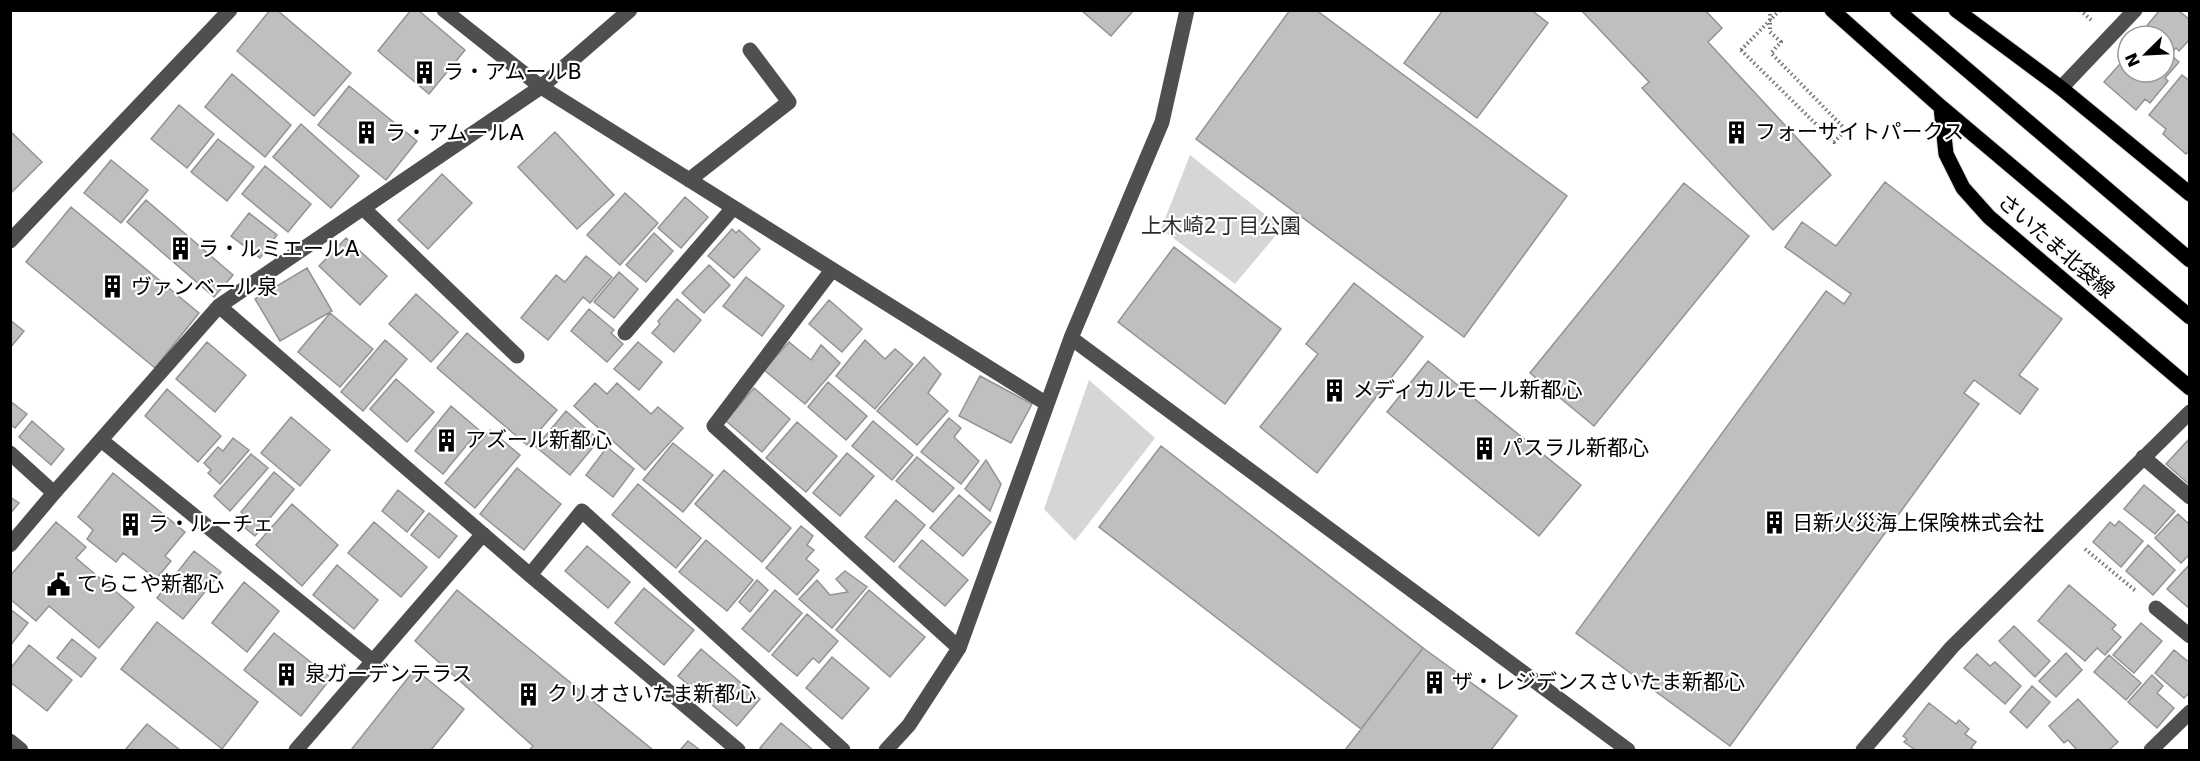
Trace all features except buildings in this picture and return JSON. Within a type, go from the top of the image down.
[{"type":"main road","name":"さいたま北袋線","points":[[1832,10],[1941,107],[2190,317]]},
{"type":"main road","points":[[1897,10],[2190,260]]},
{"type":"main road","points":[[1956,10],[2061,88],[2190,194]]},
{"type":"main road","name":"さいたま北袋線","points":[[1941,107],[1946,154],[1963,188],[1989,217],[2190,388]]},
{"type":"street","points":[[10,241],[230,10]]},
{"type":"street","points":[[444,10],[541,87],[1047,404]]},
{"type":"street","points":[[10,545],[219,306],[541,87],[630,10]]},
{"type":"street","points":[[886,750],[909,725],[959,648],[1071,338],[1162,122],[1187,10]]},
{"type":"street","points":[[2061,88],[2135,10]]},
{"type":"street","points":[[689,180],[789,102],[750,50]]},
{"type":"street","points":[[625,333],[733,207]]},
{"type":"street","points":[[363,208],[517,357]]},
{"type":"street","points":[[832,270],[714,426],[959,648]]},
{"type":"street","points":[[219,306],[530,575],[738,750]]},
{"type":"street","points":[[1071,338],[1628,750]]},
{"type":"street","points":[[1863,750],[1952,647],[2190,412]]},
{"type":"street","points":[[101,440],[374,662]]},
{"type":"street","points":[[10,453],[54,493]]},
{"type":"street","points":[[2143,457],[2190,497]]},
{"type":"street","points":[[530,575],[582,511],[843,750]]},
{"type":"street","points":[[296,750],[483,534]]},
{"type":"street","points":[[2156,608],[2190,636]]},
{"type":"street","points":[[2151,750],[2190,712]]},
{"type":"street","points":[[10,741],[21,750]]},
{"type":"path","points":[[1770,12],[1770,32],[1781,42],[1771,53],[1846,130],[1834,142],[1741,50],[1780,10]]},
{"type":"path","points":[[2066,533],[2156,608]]},
{"type":"green space","name":"上木崎2丁目公園","points":[[1190,155],[1282,228],[1235,284],[1161,229]]},
{"type":"green space","points":[[1089,380],[1155,438],[1075,541],[1044,509]]},
{"type":"place","name":"ラ・アムールB","points":[[425,72]]},
{"type":"place","name":"フォーサイトパークス","points":[[1737,132]]},
{"type":"place","name":"ラ・アムールA","points":[[367,133]]},
{"type":"place","name":"ラ・ルミエールA","points":[[180,249]]},
{"type":"place","name":"ヴァンベール泉","points":[[113,287]]},
{"type":"place","name":"メディカルモール新都心","points":[[1335,390]]},
{"type":"place","name":"アズール新都心","points":[[447,440]]},
{"type":"place","name":"パスラル新都心","points":[[1484,448]]},
{"type":"place","name":"日新火災海上保険株式会社","points":[[1774,523]]},
{"type":"place","name":"ラ・ルーチェ","points":[[130,524]]},
{"type":"place","name":"てらこや新都心","points":[[59,584]]},
{"type":"place","name":"泉ガーデンテラス","points":[[287,674]]},
{"type":"place","name":"ザ・レジデンスさいたま新都心","points":[[1434,682]]},
{"type":"place","name":"クリオさいたま新都心","points":[[529,694]]}]
